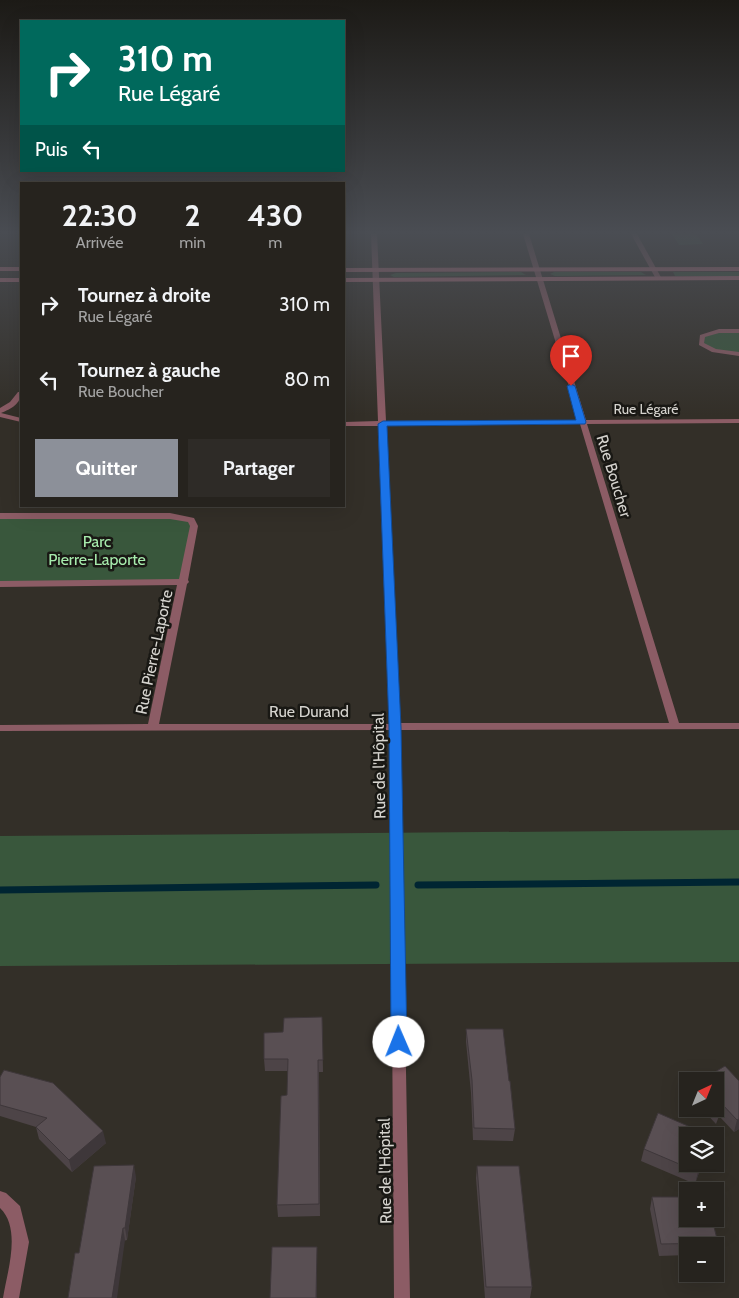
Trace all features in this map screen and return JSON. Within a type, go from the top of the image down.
[{"type":"street","name":"Rue de l'Hôpital","points":[[377,295],[395,727],[402,1298]]},
{"type":"street","name":"Rue Boucher","points":[[545,295],[675,726]]},
{"type":"street","points":[[739,331],[709,333],[702,336],[701,340],[701,344],[706,348],[739,354]]},
{"type":"street","points":[[0,413],[20,395]]},
{"type":"street","points":[[0,413],[20,420]]},
{"type":"street","name":"Rue Légaré","points":[[345,424],[739,421]]},
{"type":"street","name":"Rue Pierre-Laporte","points":[[0,516],[170,516],[191,520],[194,526],[184,582],[153,727]]},
{"type":"street","name":"Rue Pierre-Laporte","points":[[0,584],[184,582]]},
{"type":"street","name":"Rue Durand","points":[[0,728],[739,726]]},
{"type":"street","points":[[0,1198],[14,1211],[21,1242],[11,1298]]},
{"type":"green space","points":[[739,331],[739,354],[715,351],[701,344],[702,336],[709,333]]},
{"type":"green space","name":"Parc Pierre-Laporte","points":[[0,516],[170,516],[191,520],[184,582],[0,584]]},
{"type":"green space","points":[[739,830],[739,962],[0,966],[0,836]]},
{"type":"building","points":[[322,1017],[323,1060],[318,1060],[319,1204],[277,1205],[281,1096],[287,1095],[288,1059],[264,1059],[264,1033],[283,1032],[284,1018]]},
{"type":"building","points":[[466,1029],[503,1029],[515,1129],[474,1128],[472,1080]]},
{"type":"building","points":[[725,1066],[739,1081],[739,1119],[737,1120],[724,1106],[724,1072],[715,1072]]},
{"type":"building","points":[[4,1070],[53,1083],[103,1131],[69,1160],[36,1127],[47,1118],[0,1105],[0,1077]]},
{"type":"building","points":[[658,1113],[690,1127],[679,1127],[679,1164],[644,1149]]},
{"type":"building","points":[[134,1165],[112,1298],[68,1298],[75,1253],[79,1253],[94,1166]]},
{"type":"building","points":[[477,1166],[519,1166],[532,1287],[486,1287]]},
{"type":"building","points":[[652,1197],[679,1197],[679,1227],[714,1227],[716,1237],[679,1237],[679,1244],[661,1244]]},
{"type":"building","points":[[272,1247],[317,1247],[316,1298],[270,1298]]},
{"type":"waterway","points":[[418,885],[739,882]]},
{"type":"waterway","points":[[0,890],[376,885]]},
{"type":"route","points":[[399,1042],[395,727],[383,424],[582,422],[571,386]]}]
